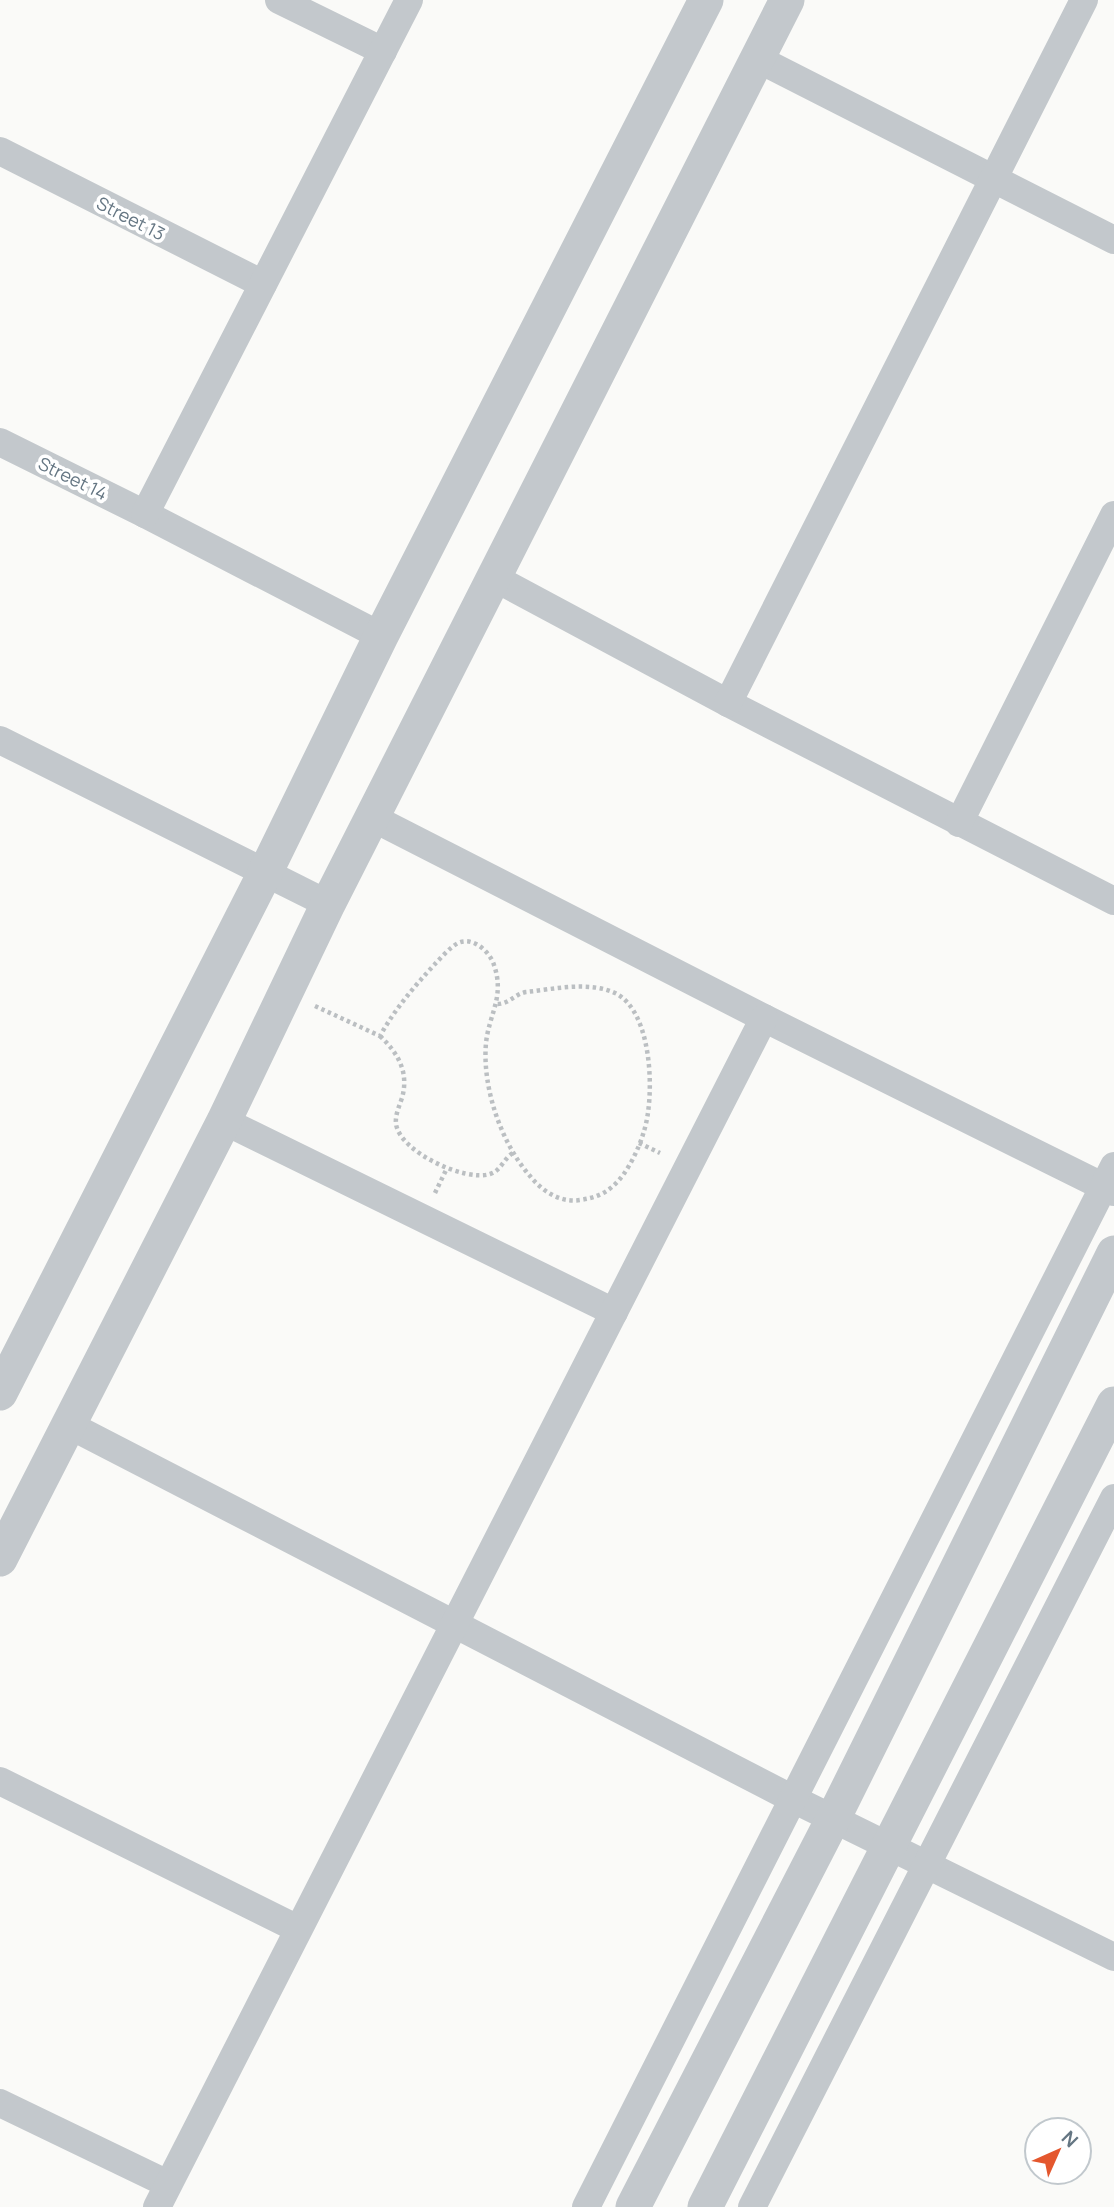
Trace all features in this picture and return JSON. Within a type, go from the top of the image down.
[{"type":"street","points":[[279,0],[383,51]]},
{"type":"street","points":[[145,514],[409,0]]},
{"type":"street","points":[[0,1393],[265,873],[380,636],[706,0]]},
{"type":"street","points":[[0,1559],[224,1121],[328,904],[787,0]]},
{"type":"street","points":[[728,703],[1084,0]]},
{"type":"street","points":[[758,58],[992,180],[1114,240]]},
{"type":"street","name":"Street 13","points":[[0,151],[263,284]]},
{"type":"street","name":"Street 14","points":[[0,442],[380,636]]},
{"type":"street","points":[[959,823],[1114,515]]},
{"type":"street","points":[[493,577],[728,703],[1114,901]]},
{"type":"street","points":[[0,740],[328,904]]},
{"type":"street","points":[[373,818],[764,1018],[1110,1181],[586,2207]]},
{"type":"street","points":[[0,2103],[162,2196],[764,1018]]},
{"type":"street","points":[[224,1121],[614,1312]]},
{"type":"street","points":[[633,2207],[833,1819],[1114,1253]]},
{"type":"street","points":[[705,2207],[1114,1404]]},
{"type":"street","points":[[69,1425],[793,1799],[1114,1957]]},
{"type":"street","points":[[752,2207],[1114,1498]]},
{"type":"street","points":[[0,1781],[298,1929]]},
{"type":"path","points":[[380,1037],[402,1000],[450,949],[460,942],[483,948],[494,963],[498,985],[497,1004],[486,1044],[487,1073],[496,1110],[513,1153],[521,1166],[547,1193],[571,1201],[595,1198],[615,1185],[630,1164],[645,1130],[649,1073],[640,1020],[629,1004],[616,993],[577,987],[519,993],[506,1003],[497,1004]]},
{"type":"path","points":[[286,992],[380,1037],[389,1045],[405,1072],[405,1086],[396,1125],[399,1133],[420,1154],[461,1173],[488,1175],[495,1172],[507,1156],[513,1153]]}]
